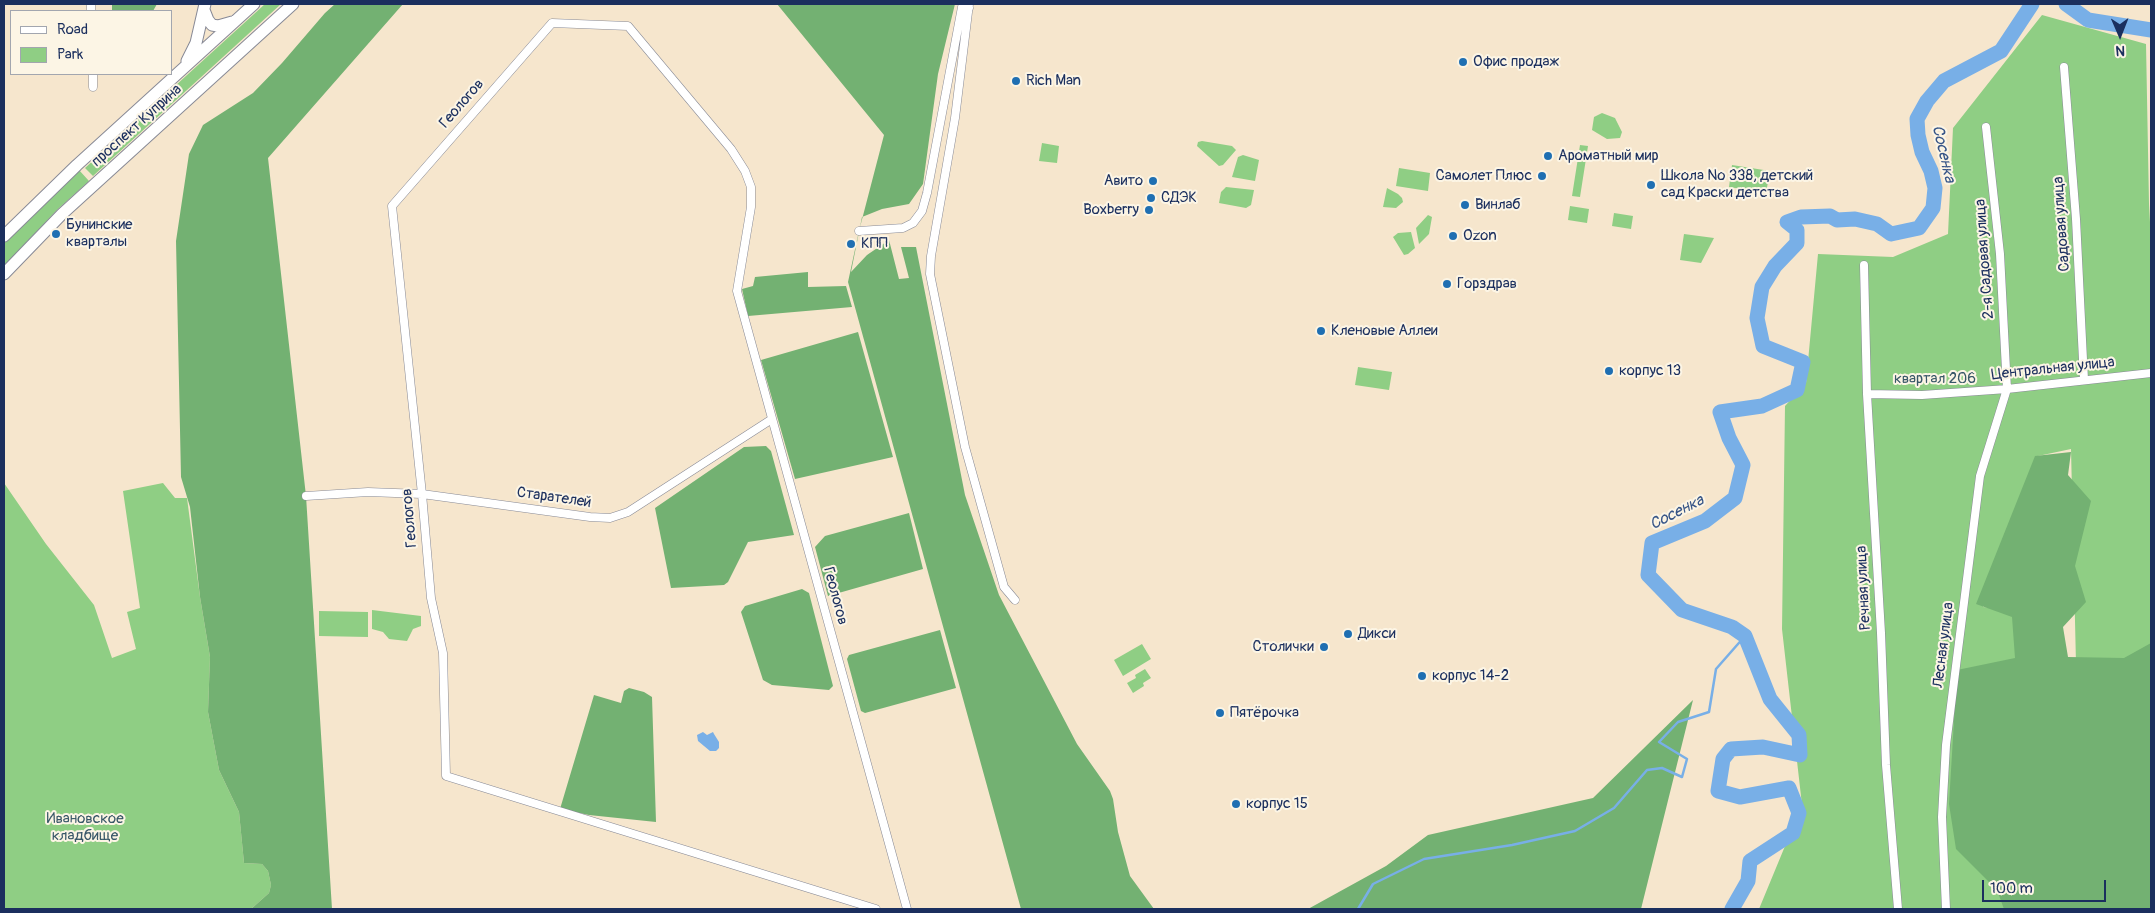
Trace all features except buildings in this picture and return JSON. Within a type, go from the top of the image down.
[{"type":"main road","name":"проспект Куприна","points":[[4,236],[78,165],[254,4]]},
{"type":"main road","name":"проспект Куприна","points":[[4,274],[62,214],[294,4]]},
{"type":"main road","points":[[205,7],[208,20],[212,25],[226,25],[234,22]]},
{"type":"main road","points":[[178,75],[196,43],[205,7]]},
{"type":"street","points":[[859,231],[903,228],[913,223],[922,211],[929,184],[962,7],[969,6],[955,118],[930,274],[965,447],[1004,588],[1015,600]]},
{"type":"street","name":"Геологов","points":[[876,909],[446,776],[443,653],[432,604],[392,206],[552,23],[628,26],[731,149],[745,171],[751,187],[752,207],[737,291],[907,909]]},
{"type":"street","name":"Садовая улица","points":[[2064,67],[2076,219],[2084,380]]},
{"type":"street","points":[[93,75],[93,87]]},
{"type":"street","name":"2-я Садовая улица","points":[[1986,128],[2000,254],[2007,389]]},
{"type":"street","name":"Речная улица","points":[[1864,265],[1867,394],[1881,633],[1886,765],[1898,909]]},
{"type":"street","name":"Центральная улица","points":[[1867,394],[1922,395],[2007,389],[2151,373]]},
{"type":"street","name":"Лесная улица","points":[[1946,909],[1942,817],[1946,745],[1980,476],[2007,389]]},
{"type":"street","name":"Старателей","points":[[306,496],[368,492],[422,494],[590,517],[610,518],[628,512],[772,419]]},
{"type":"green space","points":[[112,4],[157,4],[154,10],[112,10]]},
{"type":"green space","points":[[265,4],[281,4],[93,176],[85,168]]},
{"type":"green space","points":[[335,4],[403,4],[268,158],[306,496],[332,909],[251,909],[269,893],[271,885],[268,871],[262,864],[244,863],[239,812],[219,770],[208,712],[210,657],[200,597],[190,507],[181,477],[176,241],[189,154],[203,125],[253,93]]},
{"type":"green space","points":[[777,4],[955,4],[938,74],[923,184],[909,204],[882,209],[863,217],[884,135]]},
{"type":"green space","name":"квартал 206","points":[[2042,15],[2146,44],[2151,240],[2151,660],[2076,664],[2071,449],[2038,456],[1983,607],[2035,612],[2020,909],[1759,909],[1802,805],[1782,629],[1785,406],[1806,383],[1818,254],[1893,257],[1948,234],[1953,128]]},
{"type":"green space","points":[[1602,113],[1615,118],[1622,132],[1620,138],[1607,139],[1592,130],[1594,117]]},
{"type":"green space","points":[[1198,142],[1232,146],[1236,150],[1223,165],[1219,166],[1197,146]]},
{"type":"green space","points":[[1042,143],[1059,146],[1057,163],[1039,161]]},
{"type":"green space","points":[[1580,145],[1588,146],[1580,197],[1572,196]]},
{"type":"green space","points":[[1243,155],[1259,160],[1255,181],[1232,177],[1238,157]]},
{"type":"green space","points":[[1732,165],[1770,171],[1766,193],[1729,187]]},
{"type":"green space","points":[[1399,168],[1430,173],[1428,191],[1396,186]]},
{"type":"green space","points":[[79,170],[89,181],[58,209],[4,266],[4,242]]},
{"type":"green space","points":[[1226,187],[1254,190],[1251,205],[1246,208],[1219,203],[1221,192]]},
{"type":"green space","points":[[1387,188],[1402,198],[1403,202],[1396,208],[1383,207]]},
{"type":"green space","points":[[1570,206],[1589,209],[1587,223],[1568,220]]},
{"type":"green space","points":[[1614,213],[1633,216],[1631,229],[1612,226]]},
{"type":"green space","points":[[1428,215],[1432,217],[1429,234],[1419,244],[1416,228]]},
{"type":"green space","points":[[860,228],[851,272],[867,255],[889,240],[899,279],[909,278],[901,247],[916,247],[965,495],[999,595],[1077,744],[1110,791],[1118,832],[1130,876],[1154,909],[1021,909],[848,282]]},
{"type":"green space","points":[[1411,232],[1415,248],[1404,255],[1393,237],[1398,233]]},
{"type":"green space","points":[[1684,234],[1714,238],[1701,263],[1680,260]]},
{"type":"green space","points":[[808,272],[808,287],[846,286],[852,307],[748,316],[742,289],[753,286],[755,277]]},
{"type":"green space","points":[[858,332],[893,457],[795,479],[761,360]]},
{"type":"green space","points":[[1358,367],[1392,372],[1389,390],[1355,385]]},
{"type":"green space","points":[[766,446],[771,451],[794,535],[748,542],[728,582],[724,585],[671,588],[655,508],[744,447]]},
{"type":"green space","points":[[2071,452],[2068,475],[2091,501],[2075,566],[2086,602],[2063,627],[2068,657],[2124,658],[2151,643],[2151,909],[2004,909],[1997,890],[1956,849],[1949,804],[1957,670],[2015,658],[2012,617],[1976,604],[2035,456]]},
{"type":"green space","name":"Ивановское кладбище","points":[[4,483],[46,544],[94,605],[112,658],[136,649],[127,612],[140,608],[123,491],[163,483],[175,498],[187,498],[210,657],[208,712],[219,770],[239,812],[244,863],[262,864],[268,871],[271,885],[269,893],[251,909],[4,909]]},
{"type":"green space","points":[[909,513],[923,569],[828,596],[815,547],[825,536]]},
{"type":"green space","points":[[802,589],[809,593],[833,686],[829,690],[772,685],[763,680],[741,612],[745,606]]},
{"type":"green space","points":[[372,610],[421,616],[421,626],[413,629],[407,641],[389,639],[383,632],[372,629]]},
{"type":"green space","points":[[319,611],[368,612],[368,637],[319,636]]},
{"type":"green space","points":[[940,630],[956,688],[865,713],[861,711],[847,659],[849,655]]},
{"type":"green space","points":[[1142,644],[1151,659],[1123,676],[1114,660]]},
{"type":"green space","points":[[1145,669],[1151,678],[1143,683],[1144,686],[1133,693],[1127,683],[1136,678],[1135,675]]},
{"type":"green space","points":[[629,688],[644,692],[652,697],[656,822],[589,815],[560,809],[594,695],[621,703],[624,691]]},
{"type":"green space","points":[[1693,700],[1641,909],[1308,909],[1386,866],[1428,835],[1593,798]]},
{"type":"water","points":[[703,732],[707,735],[713,732],[719,742],[719,748],[716,751],[710,751],[698,741],[697,735]]},
{"type":"waterway","name":"Сосенка","points":[[1732,909],[1748,881],[1750,861],[1793,833],[1799,813],[1789,788],[1740,797],[1718,791],[1723,759],[1731,749],[1763,747],[1800,755],[1799,735],[1770,699],[1745,636],[1732,627],[1682,610],[1648,575],[1652,543],[1705,521],[1735,498],[1743,465],[1729,438],[1720,412],[1762,406],[1797,390],[1803,362],[1763,346],[1757,318],[1762,287],[1775,266],[1797,243],[1797,230],[1787,222],[1801,217],[1830,216],[1837,220],[1855,219],[1877,224],[1891,234],[1919,228],[1933,208],[1935,188],[1931,171],[1922,152],[1917,119],[1927,101],[1944,81],[2001,51],[2032,4]]},
{"type":"waterway","name":"Сосенка","points":[[2066,4],[2088,20],[2151,30]]},
{"type":"waterway","points":[[1358,909],[1373,884],[1424,859],[1512,845],[1575,831],[1614,808],[1647,770],[1662,768],[1682,777],[1687,759],[1659,742],[1678,722],[1709,712],[1716,669],[1745,636]]},
{"type":"place","name":"Офис продаж","points":[[1463,62]]},
{"type":"place","name":"Rich Man","points":[[1016,81]]},
{"type":"place","name":"Ароматный мир","points":[[1548,156]]},
{"type":"place","name":"Самолет Плюс","points":[[1542,176]]},
{"type":"place","name":"Авито","points":[[1153,181]]},
{"type":"place","name":"Школа № 338, детский сад Краски детства","points":[[1651,185]]},
{"type":"place","name":"СДЭК","points":[[1151,198]]},
{"type":"place","name":"Винлаб","points":[[1465,205]]},
{"type":"place","name":"Boxberry","points":[[1149,210]]},
{"type":"place","name":"Бунинские кварталы","points":[[56,234]]},
{"type":"place","name":"Ozon","points":[[1453,236]]},
{"type":"place","name":"КПП","points":[[851,244]]},
{"type":"place","name":"Горздрав","points":[[1447,284]]},
{"type":"place","name":"Кленовые Аллеи","points":[[1321,331]]},
{"type":"place","name":"корпус 13","points":[[1609,371]]},
{"type":"place","name":"Дикси","points":[[1348,634]]},
{"type":"place","name":"Столички","points":[[1324,647]]},
{"type":"place","name":"корпус 14-2","points":[[1422,676]]},
{"type":"place","name":"Пятёрочка","points":[[1220,713]]},
{"type":"place","name":"корпус 15","points":[[1236,804]]}]
